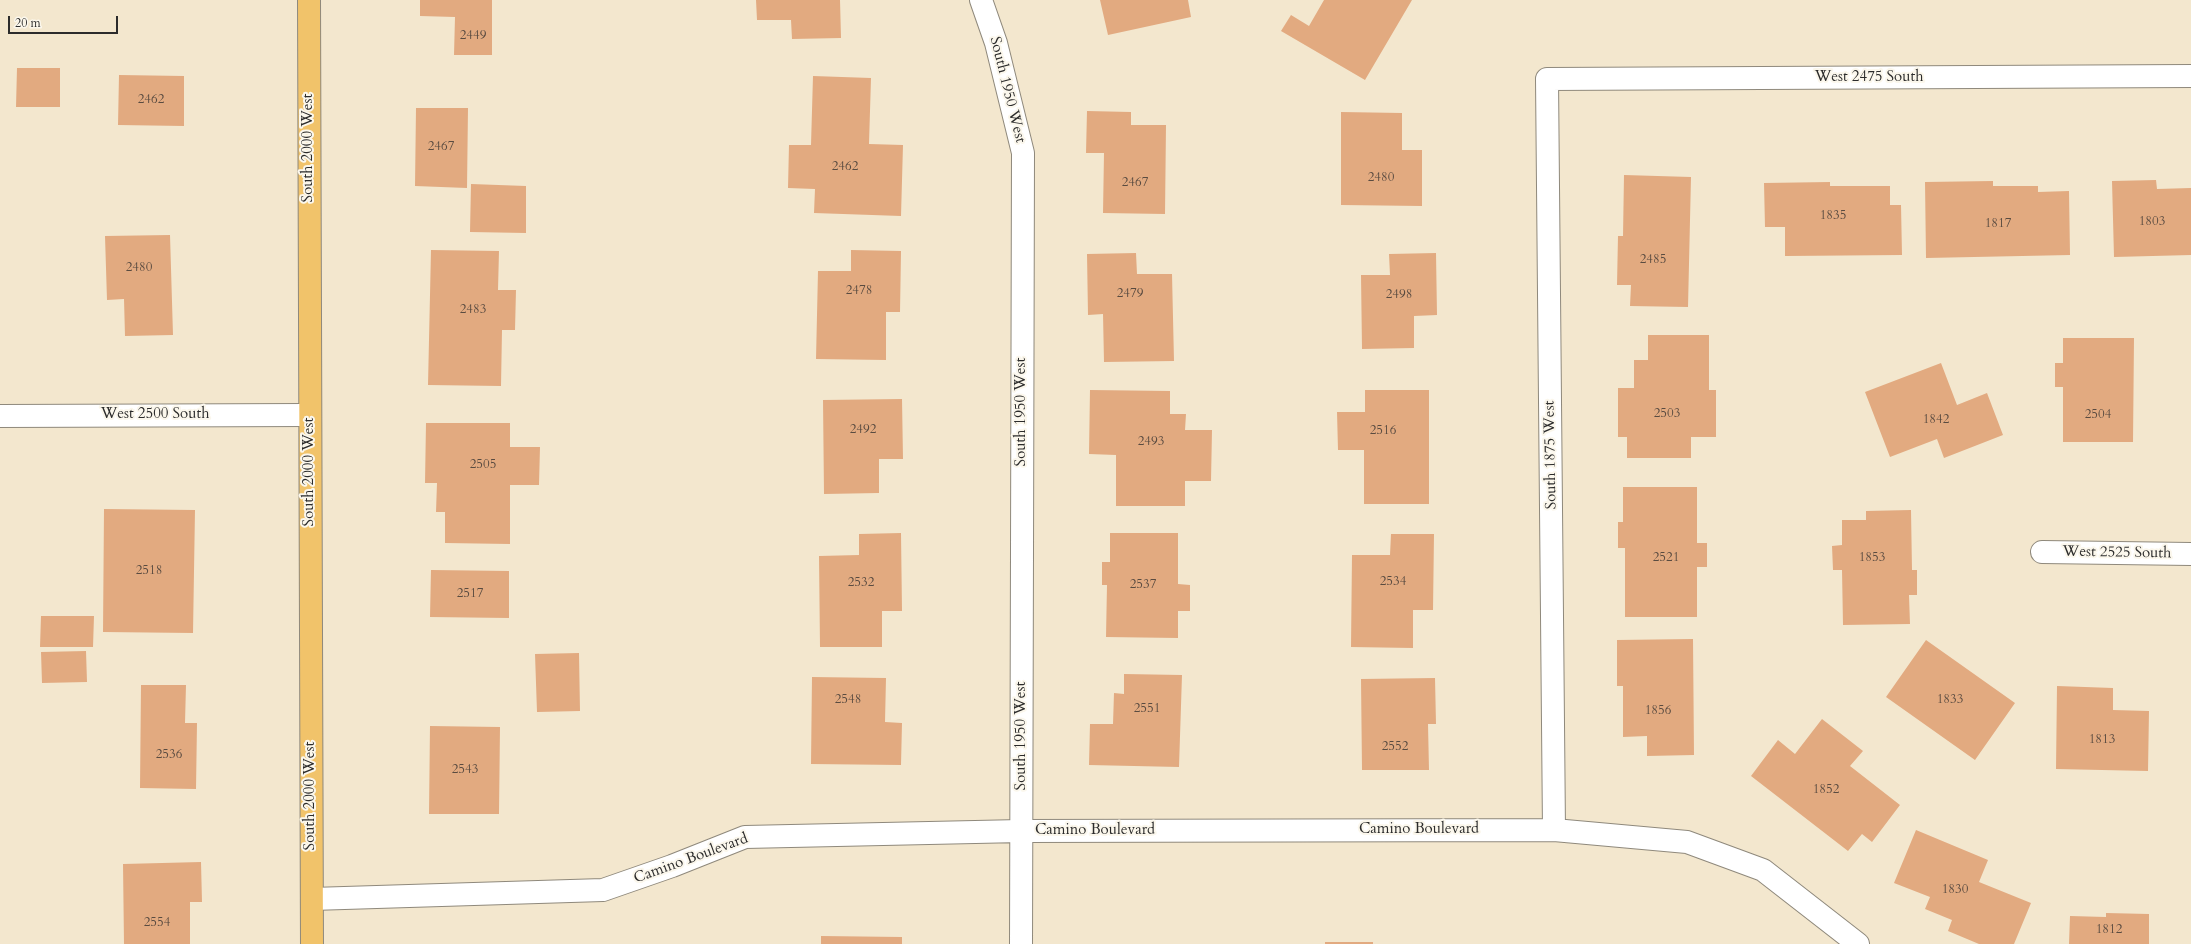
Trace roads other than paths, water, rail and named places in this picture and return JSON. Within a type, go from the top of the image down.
[{"type":"main road","name":"South 2000 West","points":[[309,0],[309,415],[312,944]]},
{"type":"street","name":"South 1950 West","points":[[981,0],[996,43],[1023,153],[1021,944]]},
{"type":"street","name":"West 2475 South","points":[[1547,80],[2191,76]]},
{"type":"street","name":"South 1875 West","points":[[1547,80],[1554,830]]},
{"type":"street","name":"West 2500 South","points":[[0,416],[309,415]]},
{"type":"street","name":"West 2525 South","points":[[2042,552],[2191,554]]},
{"type":"street","name":"Camino Boulevard","points":[[312,899],[603,890],[672,866],[746,837],[1021,831],[1554,830],[1687,842],[1756,867],[1769,874],[1858,944]]}]
